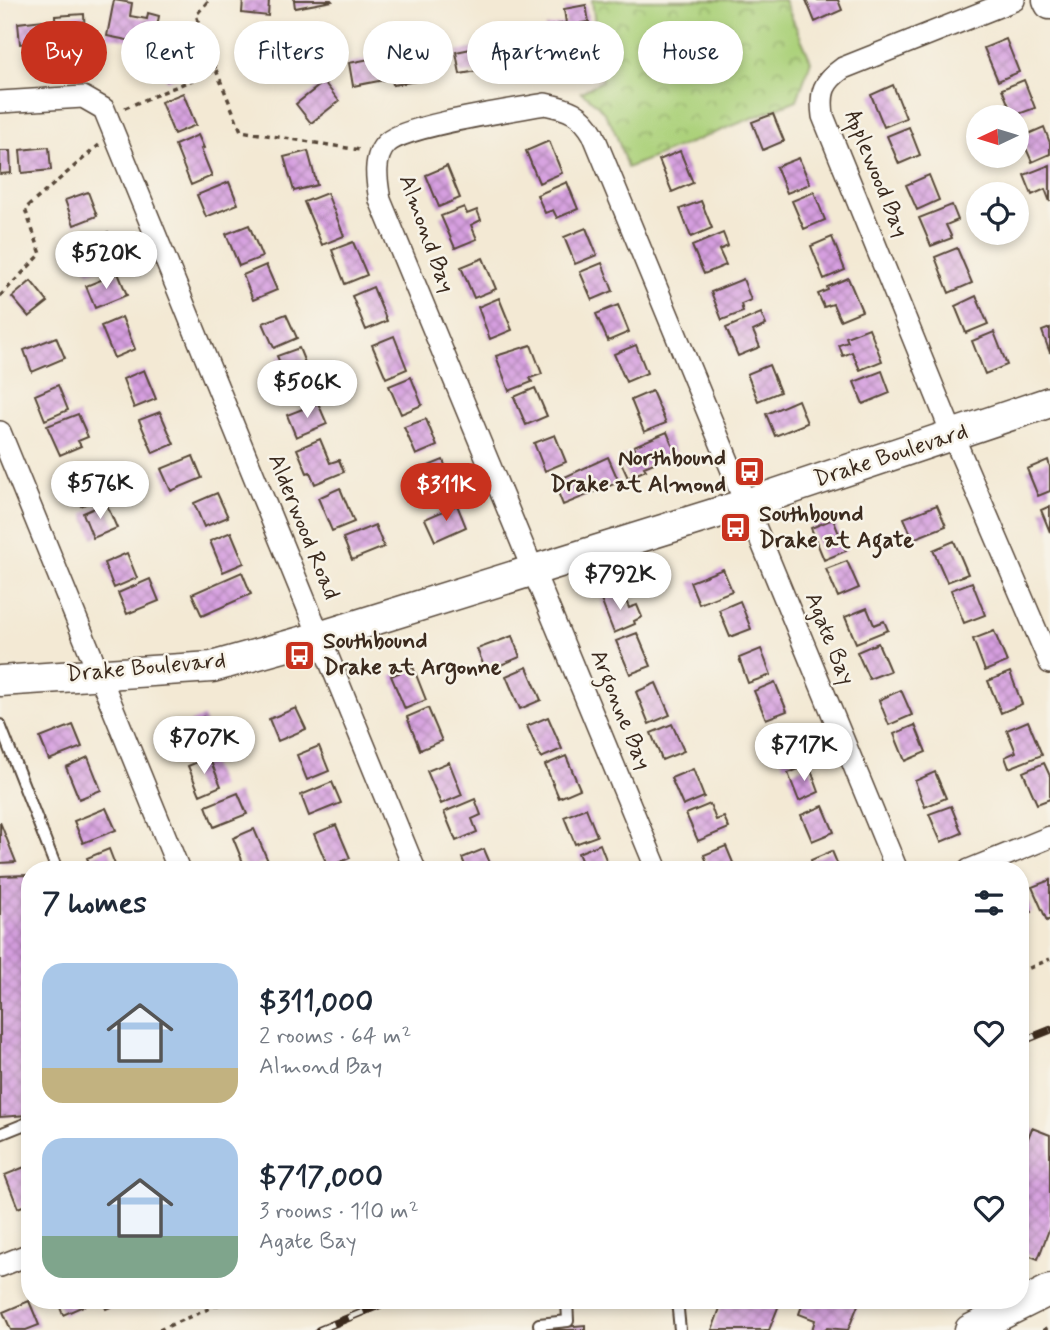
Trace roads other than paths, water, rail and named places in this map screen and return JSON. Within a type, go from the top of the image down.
[{"type":"street","name":"Applewood Bay","points":[[953,436],[823,116],[821,95],[831,76],[843,68],[1014,0]]},
{"type":"street","name":"Alderwood Road","points":[[0,102],[83,97],[104,109],[319,637]]},
{"type":"street","name":"Almond Bay","points":[[534,570],[380,200],[375,175],[381,154],[386,144],[410,131],[545,104],[566,108],[585,120],[746,505]]},
{"type":"street","name":"Drake Boulevard","points":[[0,681],[212,667],[319,637],[746,505],[1050,402]]},
{"type":"street","points":[[0,432],[174,861]]},
{"type":"street","points":[[953,436],[1050,663]]},
{"type":"street","name":"Agate Bay","points":[[746,505],[891,861]]},
{"type":"street","name":"Argonne Bay","points":[[534,570],[653,861]]},
{"type":"street","points":[[319,637],[411,861]]},
{"type":"street","points":[[991,861],[1050,837]]},
{"type":"street","points":[[0,1266],[21,1258]]},
{"type":"street","points":[[1029,1300],[1050,1290]]},
{"type":"street","points":[[970,1330],[1012,1309]]},
{"type":"lane","points":[[0,725],[53,861]]},
{"type":"lane","points":[[0,1135],[21,1126]]},
{"type":"lane","points":[[540,1330],[539,1324],[568,1321],[567,1309]]},
{"type":"lane","points":[[678,1309],[680,1330]]},
{"type":"railway","points":[[1029,1038],[1050,1030]]},
{"type":"railway","points":[[319,1330],[370,1309]]},
{"type":"place","name":"Northbound Drake at Almond","points":[[749,472]]},
{"type":"place","name":"Southbound Drake at Agate","points":[[736,528]]},
{"type":"place","name":"Southbound Drake at Argonne","points":[[300,655]]}]
